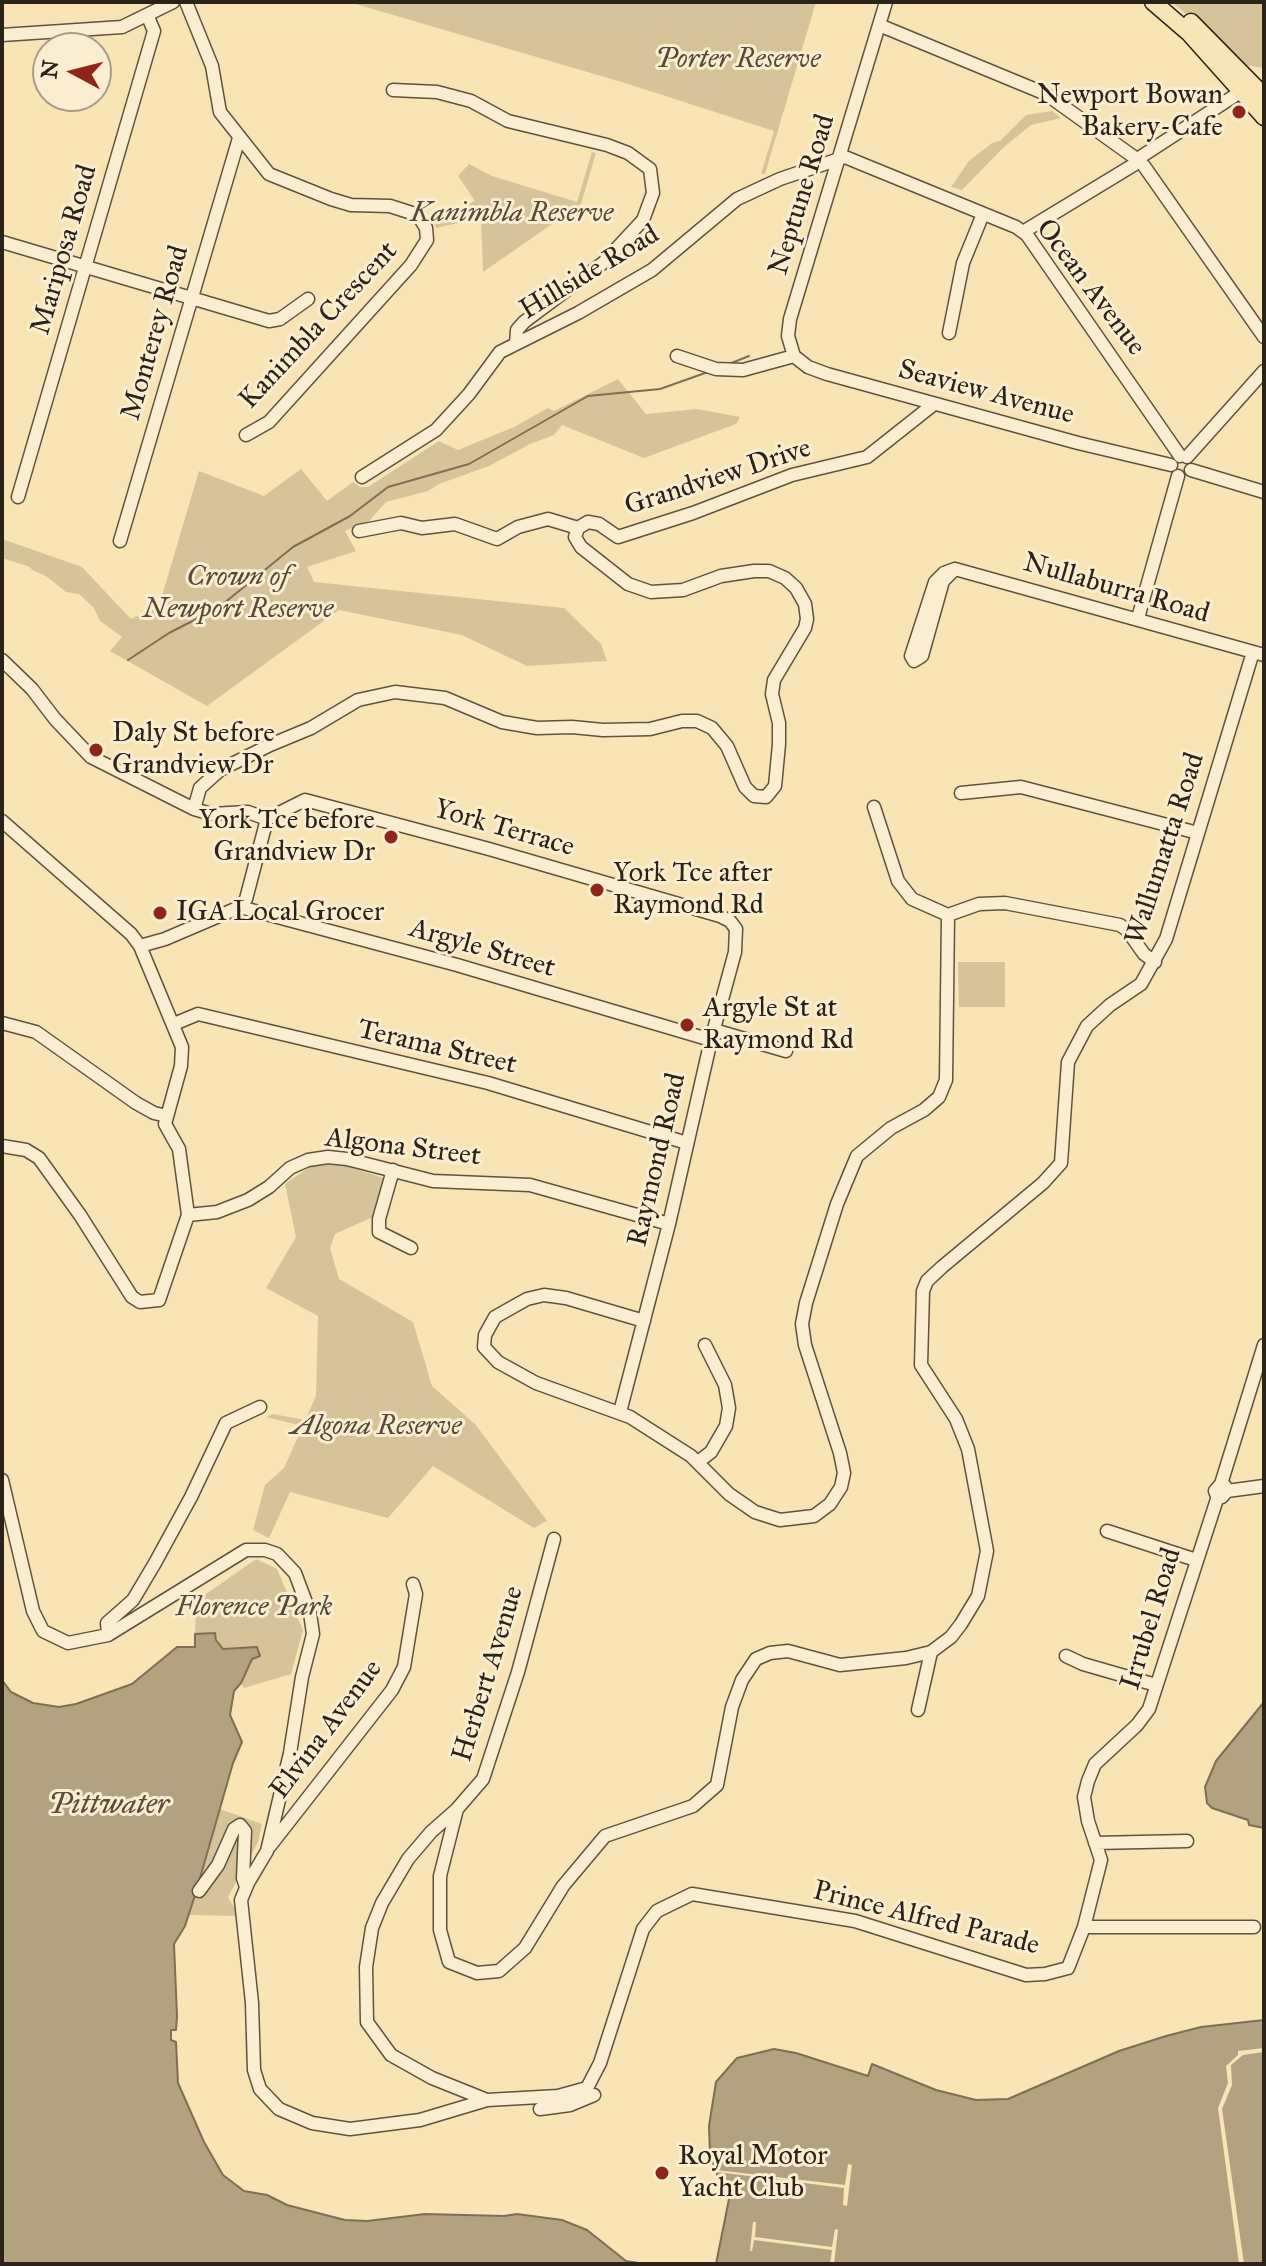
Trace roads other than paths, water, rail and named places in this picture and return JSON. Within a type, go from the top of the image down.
[{"type":"main road","points":[[1153,2],[1253,91]]},
{"type":"main road","points":[[1169,2],[1253,91],[1264,117]]},
{"type":"street","points":[[2,35],[122,27],[148,17],[173,2]]},
{"type":"street","name":"Kanimbla Crescent","points":[[186,2],[212,66],[220,112],[269,174],[351,205],[390,206],[418,215],[426,228],[427,240],[411,265],[269,422],[246,435]]},
{"type":"street","name":"Neptune Road","points":[[794,356],[788,336],[790,319],[886,2]]},
{"type":"street","name":"Mariposa Road","points":[[18,497],[154,31],[148,17]]},
{"type":"street","points":[[879,25],[1046,94],[1138,160],[1264,337]]},
{"type":"street","name":"Hillside Road","points":[[393,90],[437,92],[471,101],[508,121],[607,145],[628,153],[650,169],[653,193],[643,220],[603,263],[524,322],[517,330],[516,344]]},
{"type":"street","points":[[1023,232],[1253,91]]},
{"type":"street","name":"Monterey Road","points":[[120,541],[239,138]]},
{"type":"street","name":"Ocean Avenue","points":[[838,160],[845,157],[1023,232],[1181,465]]},
{"type":"street","name":"Hillside Road","points":[[516,344],[578,313],[652,270],[737,199],[780,179],[838,160]]},
{"type":"street","points":[[949,333],[963,263],[983,214]]},
{"type":"street","points":[[2,242],[269,321],[280,319],[308,299]]},
{"type":"street","points":[[362,477],[436,430],[469,394],[500,352],[516,344]]},
{"type":"street","points":[[677,356],[716,369],[743,370],[794,356]]},
{"type":"street","name":"Seaview Avenue","points":[[794,356],[808,367],[827,374],[1078,443],[1181,465],[1264,492]]},
{"type":"street","points":[[1138,618],[1181,465],[1264,371]]},
{"type":"street","name":"Grandview Drive","points":[[578,528],[588,522],[599,524],[618,537],[693,513],[792,475],[867,457],[934,404]]},
{"type":"street","points":[[194,809],[200,788],[220,770],[311,728],[358,700],[395,692],[445,698],[502,722],[537,728],[650,729],[682,721],[697,721],[712,728],[727,746],[745,787],[754,796],[766,797],[775,786],[779,723],[772,694],[774,680],[805,628],[807,619],[805,604],[796,588],[785,578],[769,571],[754,571],[721,576],[683,590],[651,592],[628,584],[581,547],[575,537],[578,528],[548,519],[518,527],[497,539],[455,524],[422,528],[401,523],[359,531]]},
{"type":"street","points":[[955,569],[943,581],[922,656],[914,661],[911,656],[935,582],[944,573],[955,569]]},
{"type":"street","name":"Nullaburra Road","points":[[955,569],[1259,654]]},
{"type":"street","name":"Wallumatta Road","points":[[931,1652],[951,1637],[978,1596],[987,1551],[968,1449],[956,1419],[921,1365],[923,1291],[927,1281],[942,1267],[1043,1183],[1061,1163],[1068,1062],[1087,1026],[1110,1005],[1141,984],[1166,939],[1198,833],[1259,654]]},
{"type":"street","points":[[2,660],[32,689],[91,757],[194,809],[211,814],[248,812],[267,819],[246,899],[240,907],[165,939],[140,946]]},
{"type":"street","points":[[961,793],[1021,787],[1198,833]]},
{"type":"street","name":"York Terrace","points":[[267,819],[305,800],[500,852],[730,921]]},
{"type":"street","points":[[874,807],[898,881],[912,899],[948,915],[979,904],[1005,903],[1120,925],[1144,954],[1155,962]]},
{"type":"street","points":[[2,821],[131,934],[140,946],[182,1047],[181,1066],[167,1116],[167,1129],[179,1149],[188,1215],[159,1300],[140,1302],[125,1289],[80,1215],[39,1158],[26,1150],[2,1146]]},
{"type":"street","name":"Argyle Street","points":[[240,907],[712,1035],[786,1051]]},
{"type":"street","points":[[644,1321],[566,1298],[544,1295],[527,1299],[495,1317],[485,1335],[484,1347],[498,1362],[536,1383],[620,1412],[698,1462],[729,1494],[755,1512],[780,1520],[814,1516],[830,1504],[841,1487],[844,1473],[805,1345],[802,1324],[837,1204],[857,1156],[891,1128],[924,1110],[939,1097],[946,1080],[948,915]]},
{"type":"street","name":"Raymond Road","points":[[620,1412],[735,952],[736,929],[730,921]]},
{"type":"street","name":"Terama Street","points":[[174,1024],[198,1014],[488,1083],[687,1143]]},
{"type":"street","points":[[2,1023],[36,1032],[136,1103],[167,1116]]},
{"type":"street","name":"Algona Street","points":[[188,1215],[217,1212],[248,1200],[290,1168],[308,1160],[328,1157],[433,1181],[530,1185],[669,1224]]},
{"type":"street","points":[[393,1170],[379,1219],[379,1232],[411,1248]]},
{"type":"street","points":[[698,1462],[711,1452],[726,1426],[729,1408],[725,1385],[705,1345]]},
{"type":"street","name":"Irrubel Road","points":[[1068,1968],[1084,1927],[1101,1860],[1084,1797],[1088,1781],[1095,1764],[1137,1725],[1149,1709],[1196,1560],[1222,1491],[1264,1345]]},
{"type":"street","points":[[108,1635],[107,1623],[133,1600],[148,1575],[191,1497],[226,1423],[260,1407]]},
{"type":"street","name":"Prince Alfred Parade","points":[[2,1480],[33,1611],[43,1631],[68,1643],[108,1635],[246,1550],[265,1550],[277,1554],[295,1573],[310,1613],[313,1634],[267,1851],[241,1900],[252,2003],[254,2070],[260,2089],[279,2109],[312,2123],[350,2129],[420,2120],[487,2100],[558,2096],[587,2088],[600,2063],[643,1929],[657,1911],[692,1894],[855,1921],[1026,1975],[1068,1968]]},
{"type":"street","points":[[1222,1491],[1264,1486]]},
{"type":"street","points":[[1107,1531],[1196,1560]]},
{"type":"street","name":"Herbert Avenue","points":[[487,2100],[415,2070],[391,2055],[367,2022],[366,1967],[372,1928],[382,1903],[408,1859],[483,1779],[518,1672],[554,1539]]},
{"type":"street","name":"Elvina Avenue","points":[[267,1851],[392,1690],[404,1667],[416,1594],[413,1584]]},
{"type":"street","points":[[457,1809],[440,1876],[440,1930],[449,1962],[477,1973],[499,1971],[525,1948],[563,1886],[605,1836],[693,1806],[717,1785],[732,1707],[742,1680],[756,1659],[770,1653],[788,1651],[840,1665],[906,1658],[931,1652],[918,1710]]},
{"type":"street","points":[[1066,1656],[1083,1664],[1156,1685]]},
{"type":"street","points":[[199,1891],[218,1865],[234,1829],[240,1825],[245,1831],[243,1878],[246,1887]]},
{"type":"street","points":[[1095,1843],[1187,1841]]},
{"type":"street","points":[[1084,1927],[1254,1927]]},
{"type":"street","points":[[540,2109],[557,2109],[594,2095]]},
{"type":"water","name":"Pittwater","points":[[215,1633],[223,1649],[257,1647],[260,1656],[252,1659],[234,1691],[230,1715],[242,1742],[185,1926],[174,1944],[177,2016],[176,2030],[171,2030],[171,2040],[176,2042],[178,2083],[204,2142],[223,2175],[244,2191],[267,2195],[287,2205],[345,2220],[367,2221],[425,2214],[517,2214],[562,2220],[587,2230],[626,2261],[645,2264],[2,2264],[2,1680],[11,1692],[33,1703],[59,1707],[76,1704],[132,1684],[177,1647],[195,1647],[195,1634]]},
{"type":"water","points":[[1264,1702],[1264,1828],[1249,1825],[1248,1820],[1212,1808],[1207,1803],[1205,1787],[1216,1761]]},
{"type":"water","points":[[1264,2020],[1264,2264],[716,2264],[730,2194],[723,2192],[710,2154],[709,2126],[716,2082],[737,2058],[774,2049],[868,2076],[872,2064],[936,2090],[976,2100],[1008,2099],[1119,2051],[1166,2036],[1201,2027]]},
{"type":"waterway","points":[[729,364],[749,356]]},
{"type":"waterway","points":[[128,660],[169,633],[218,608],[293,547],[350,516],[388,487],[469,464],[588,396],[660,389],[708,372]]},
{"type":"place","name":"Newport Bowan Bakery-Cafe","points":[[1239,112]]},
{"type":"place","name":"Daly St before Grandview Dr","points":[[96,750]]},
{"type":"place","name":"York Tce before Grandview Dr","points":[[391,837]]},
{"type":"place","name":"York Tce after Raymond Rd","points":[[597,890]]},
{"type":"place","name":"IGA Local Grocer","points":[[160,913]]},
{"type":"place","name":"Argyle St at Raymond Rd","points":[[687,1025]]},
{"type":"place","name":"Royal Motor Yacht Club","points":[[662,2173]]},
{"type":"park label","name":"Porter Reserve","points":[[738,60]]},
{"type":"park label","name":"Kanimbla Reserve","points":[[512,214]]},
{"type":"park label","name":"Crown of Newport Reserve","points":[[238,594]]},
{"type":"park label","name":"Algona Reserve","points":[[376,1427]]},
{"type":"park label","name":"Florence Park","points":[[254,1608]]}]
